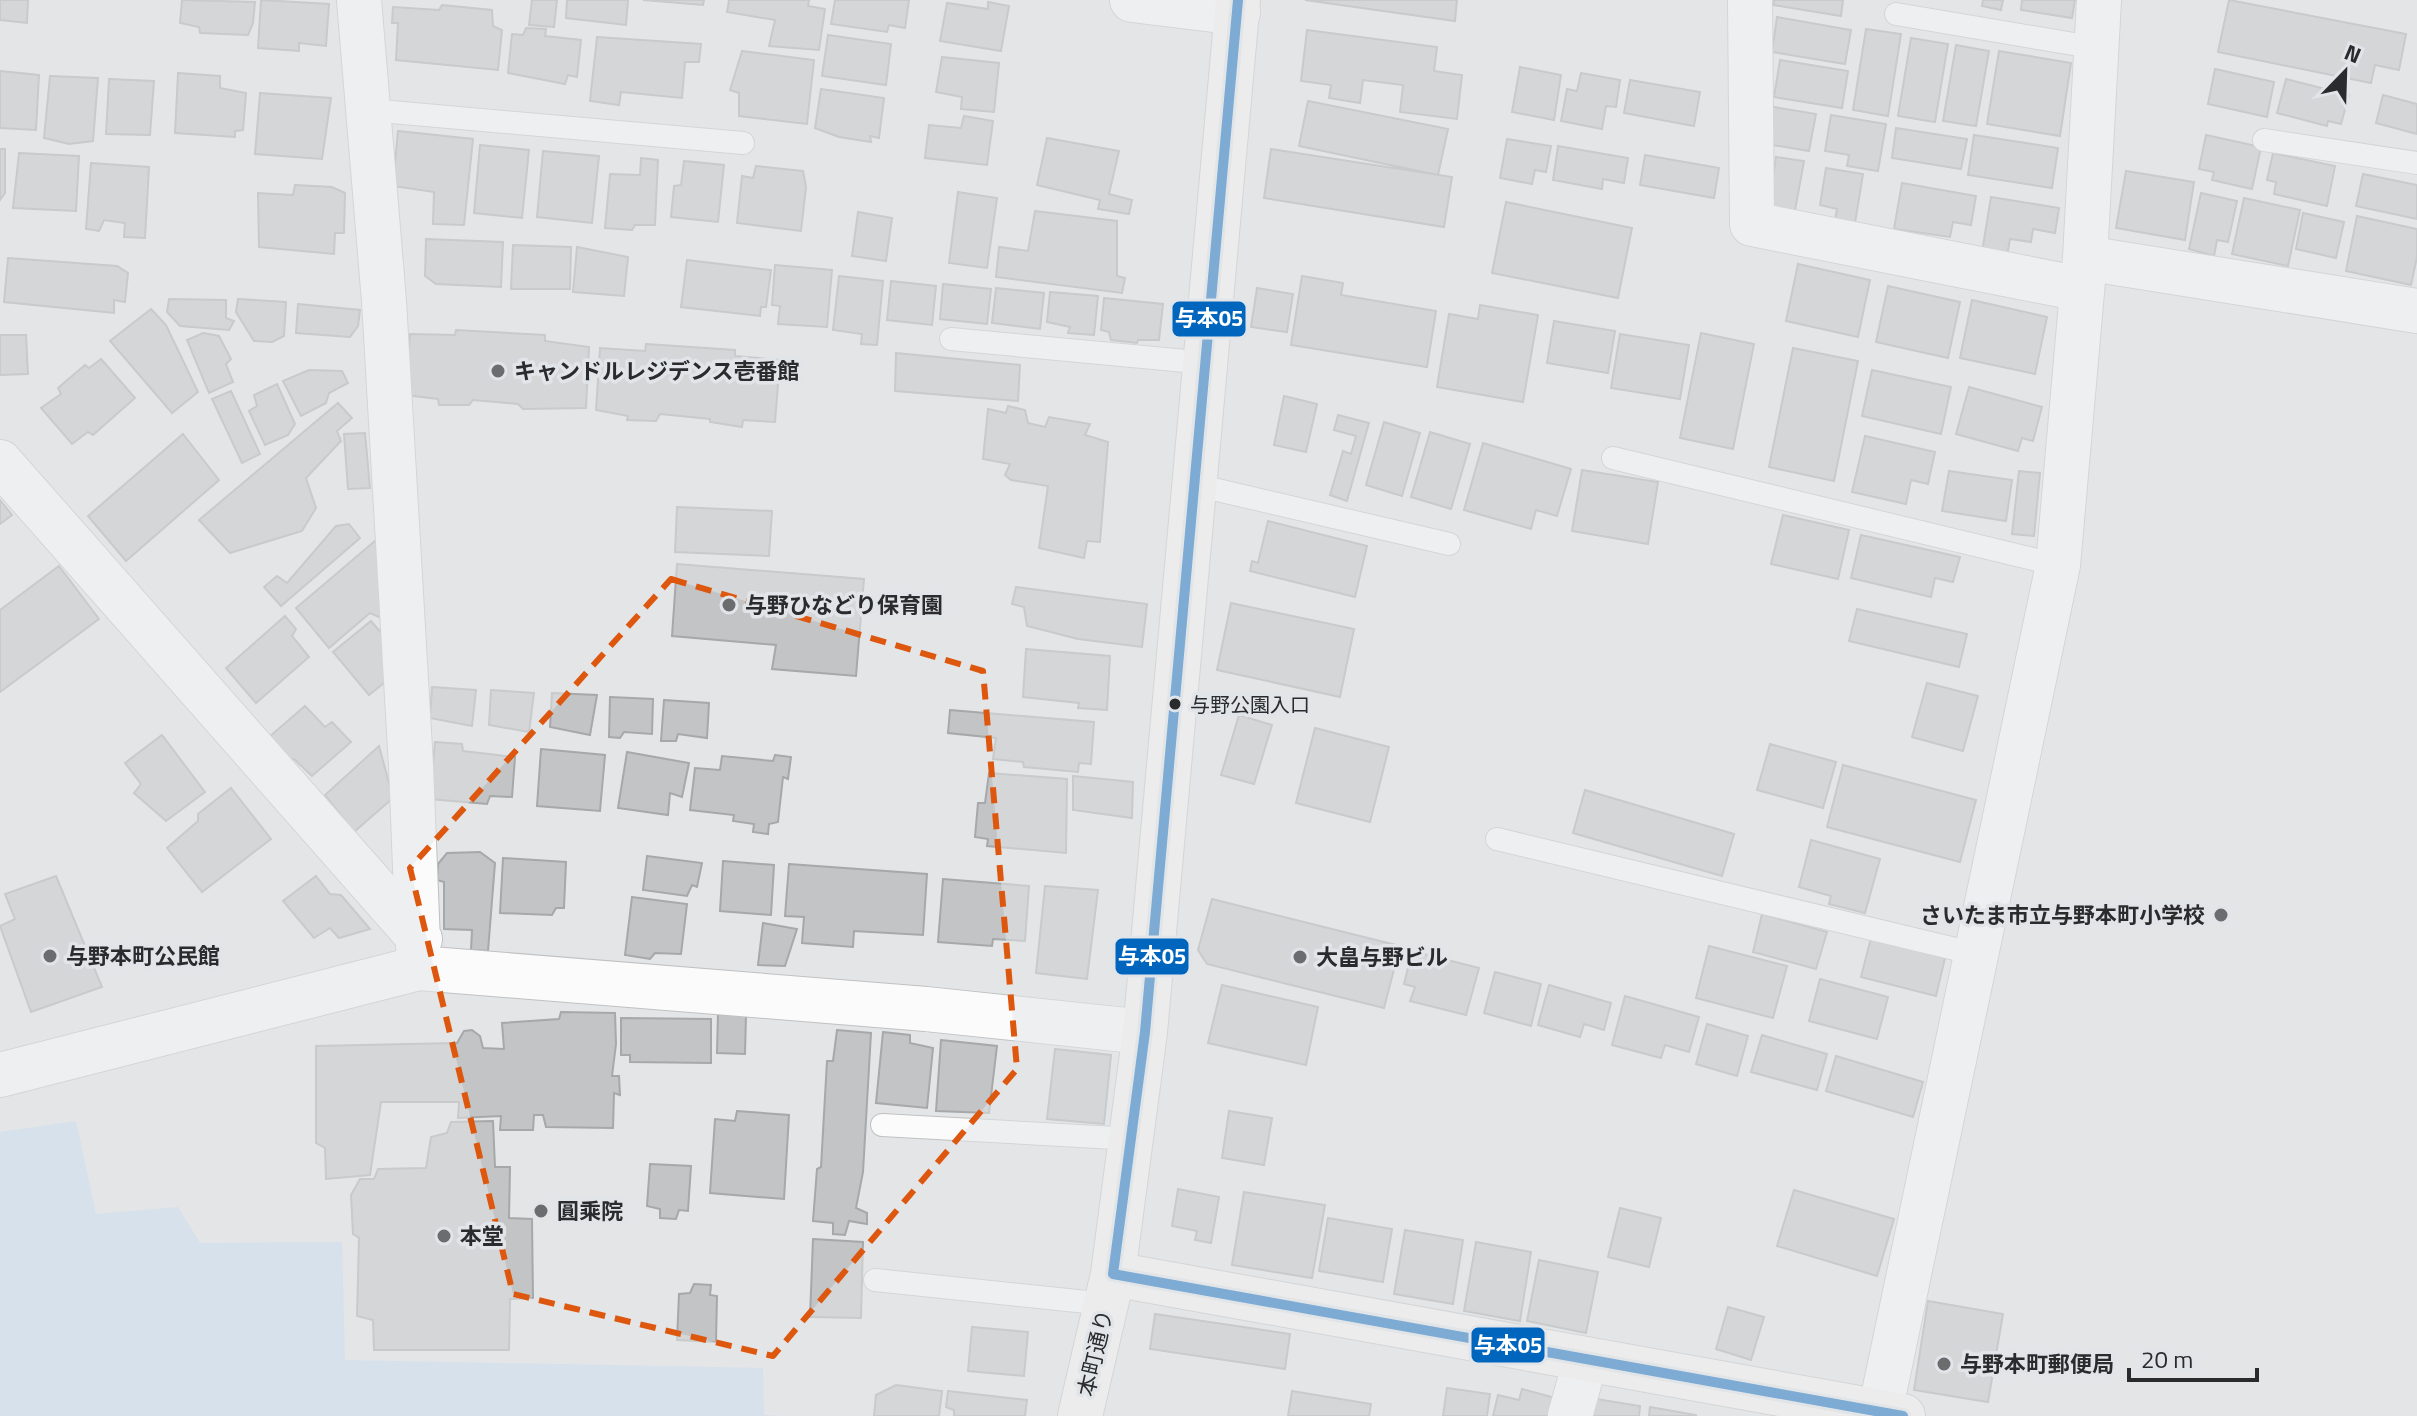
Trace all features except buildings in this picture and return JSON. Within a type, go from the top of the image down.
[{"type":"main road","name":"本町通り","points":[[1080,1416],[1110,1289],[1133,1139],[1145,1032],[1238,6]]},
{"type":"main road","points":[[1110,1289],[1585,1362],[1869,1413]]},
{"type":"street","points":[[359,0],[384,301],[420,954]]},
{"type":"street","points":[[1132,0],[1238,6]]},
{"type":"street","points":[[1750,0],[1752,224],[2083,274],[2417,311]]},
{"type":"street","points":[[1869,1413],[1976,954],[2058,565],[2083,274],[2099,0]]},
{"type":"street","points":[[0,462],[420,954]]},
{"type":"street","points":[[0,1075],[420,954],[1145,1032]]},
{"type":"street","points":[[1570,1416],[1585,1362]]},
{"type":"lane","points":[[1896,14],[2097,48]]},
{"type":"lane","points":[[369,110],[743,143]]},
{"type":"lane","points":[[2264,140],[2417,163]]},
{"type":"lane","points":[[951,339],[1207,363]]},
{"type":"lane","points":[[1613,458],[2058,565]]},
{"type":"lane","points":[[1196,485],[1449,544]]},
{"type":"lane","points":[[1497,839],[1976,954]]},
{"type":"lane","points":[[882,1125],[1133,1139]]},
{"type":"lane","points":[[875,1280],[1110,1289]]},
{"type":"highlighted area","points":[[671,579],[983,671],[1017,1069],[773,1356],[513,1294],[410,868]]},
{"type":"shaded area","points":[[76,1121],[96,1214],[178,1207],[200,1243],[342,1242],[345,1360],[763,1368],[764,1415],[783,1416],[0,1416],[0,1132]]},
{"type":"transit line","name":"与本05","points":[[1113,1274],[1145,1032],[1238,0]]},
{"type":"transit line","name":"与本05","points":[[1113,1274],[1903,1416]]},
{"type":"place","name":"キャンドルレジデンス壱番館","points":[[498,371]]},
{"type":"place","name":"与野ひなどり保育園","points":[[729,605]]},
{"type":"place","name":"与野公園入口","points":[[1175,704]]},
{"type":"place","name":"さいたま市立与野本町小学校","points":[[2221,915]]},
{"type":"place","name":"与野本町公民館","points":[[50,956]]},
{"type":"place","name":"大畠与野ビル","points":[[1300,957]]},
{"type":"place","name":"圓乘院","points":[[541,1211]]},
{"type":"place","name":"本堂","points":[[444,1236]]},
{"type":"place","name":"与野本町郵便局","points":[[1944,1364]]}]
